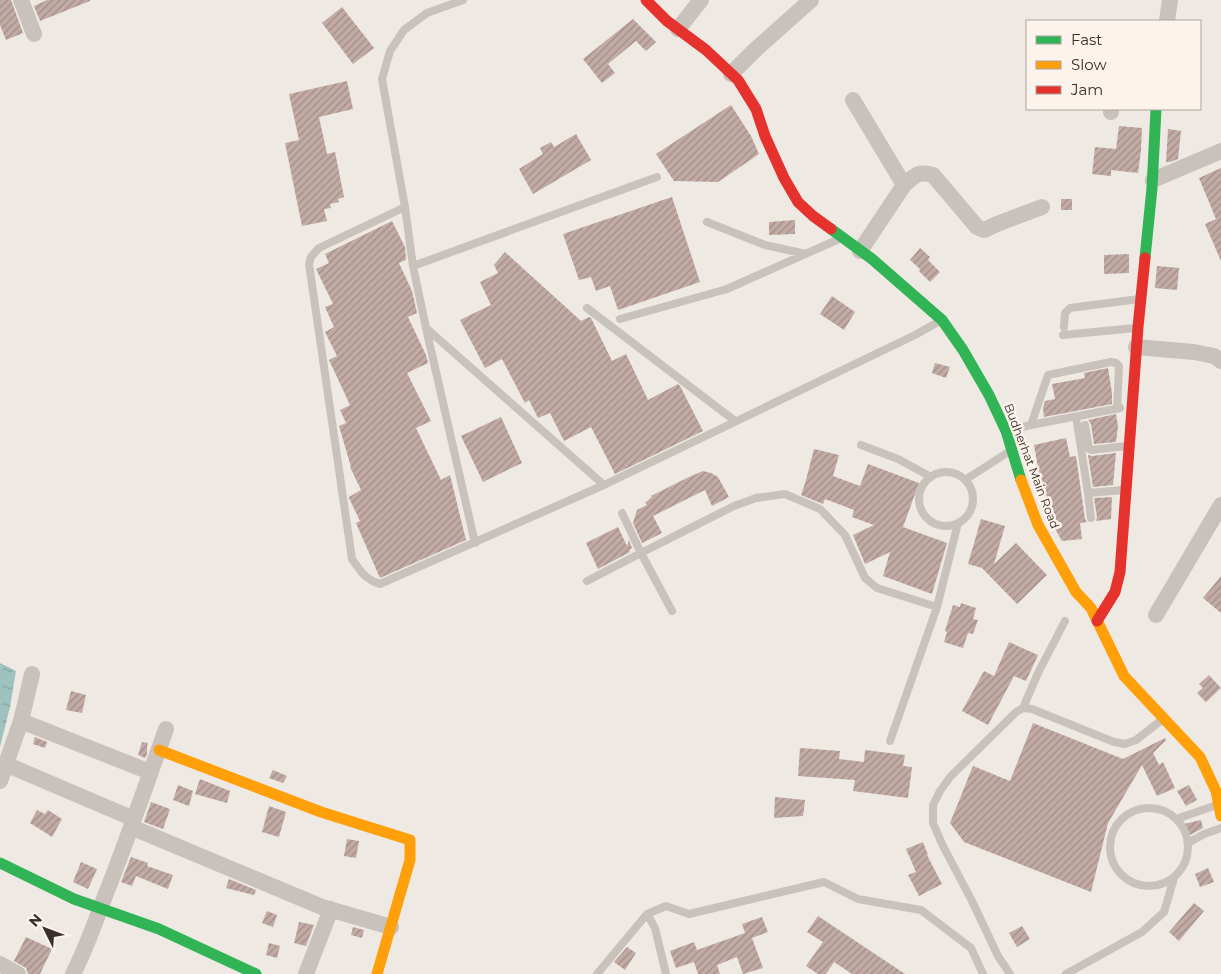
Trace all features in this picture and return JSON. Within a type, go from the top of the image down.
[{"type":"street","points":[[22,0],[34,34]]},
{"type":"street","name":"Budherhat Main Road","points":[[646,0],[678,29],[736,69],[738,80],[756,109],[765,136],[784,178],[798,202],[813,216],[872,259],[942,320],[963,350],[989,396],[1006,432],[1038,525],[1076,592],[1090,608],[1124,676],[1200,757],[1216,791],[1220,810]]},
{"type":"street","points":[[678,29],[701,0]]},
{"type":"street","points":[[736,69],[811,0]]},
{"type":"street","points":[[1167,20],[1170,0]]},
{"type":"street","points":[[853,100],[904,185]]},
{"type":"street","points":[[1097,621],[1115,592],[1120,572],[1136,347],[1153,180],[1156,110]]},
{"type":"street","points":[[1153,180],[1221,151]]},
{"type":"street","points":[[860,251],[904,185],[913,176],[924,173],[934,176],[977,227],[984,230],[1042,207]]},
{"type":"street","points":[[1136,347],[1194,352],[1214,356],[1221,361]]},
{"type":"street","points":[[1156,615],[1221,504]]},
{"type":"street","points":[[0,782],[21,721],[32,674]]},
{"type":"street","points":[[21,721],[150,772]]},
{"type":"street","points":[[74,974],[141,801],[166,730]]},
{"type":"street","points":[[159,750],[321,812],[410,840],[410,860],[377,974]]},
{"type":"street","points":[[5,764],[132,823],[331,910],[391,927]]},
{"type":"street","points":[[0,863],[74,899],[159,929],[256,974]]},
{"type":"street","points":[[306,974],[331,910]]},
{"type":"street","points":[[0,964],[18,974]]},
{"type":"lane","points":[[463,0],[427,13],[404,30],[390,52],[382,79],[405,207],[413,266],[475,543]]},
{"type":"lane","points":[[413,266],[657,177]]},
{"type":"lane","points":[[405,207],[319,248],[311,257],[309,264],[352,559],[362,574],[371,581],[380,584],[604,485],[942,320]]},
{"type":"lane","points":[[707,222],[765,245],[806,254]]},
{"type":"lane","points":[[620,319],[727,289],[842,238]]},
{"type":"lane","points":[[1138,327],[1063,331],[1065,313],[1070,308],[1141,298]]},
{"type":"lane","points":[[587,308],[735,422]]},
{"type":"lane","points":[[426,328],[604,485]]},
{"type":"lane","points":[[1032,425],[1048,375],[1111,362],[1119,366],[1117,409]]},
{"type":"lane","points":[[1006,432],[1012,429],[1132,406]]},
{"type":"lane","points":[[1091,518],[1081,424],[1089,449],[1129,446]]},
{"type":"lane","points":[[861,445],[898,459],[931,477]]},
{"type":"lane","points":[[965,480],[1012,450]]},
{"type":"lane","points":[[940,473],[958,475],[970,487],[973,495],[973,504],[970,512],[958,523],[940,526],[925,517],[919,500],[920,491],[924,483],[931,477],[940,473]]},
{"type":"lane","points":[[1088,494],[1126,490]]},
{"type":"lane","points":[[587,581],[734,506],[756,498],[785,494],[820,509],[845,534],[865,578],[877,588],[937,607]]},
{"type":"lane","points":[[622,513],[672,611]]},
{"type":"lane","points":[[890,740],[937,607],[958,523]]},
{"type":"lane","points":[[1023,708],[1038,673],[1065,621]]},
{"type":"lane","points":[[1010,974],[998,956],[933,823],[933,805],[940,791],[950,777],[1016,712],[1023,708],[1032,709],[1114,742],[1125,744],[1136,740],[1164,719]]},
{"type":"lane","points":[[1143,808],[1156,808],[1169,813],[1176,819],[1185,831],[1188,843],[1188,856],[1183,868],[1174,878],[1163,884],[1150,886],[1137,884],[1125,878],[1117,869],[1111,857],[1110,844],[1113,831],[1121,821],[1131,813],[1143,808]]},
{"type":"lane","points":[[1176,819],[1220,810]]},
{"type":"lane","points":[[1188,843],[1204,834],[1221,828]]},
{"type":"lane","points":[[1066,974],[1142,932],[1164,912],[1174,878]]},
{"type":"lane","points":[[596,974],[647,914],[666,906],[689,914],[824,882],[858,899],[921,910],[971,948],[983,974]]},
{"type":"lane","points":[[647,914],[655,928],[666,974]]},
{"type":"water","points":[[0,663],[16,671],[10,707],[0,747]]},
{"type":"building","points":[[0,0],[11,0],[23,33],[6,40],[0,25]]},
{"type":"building","points":[[47,0],[90,1],[40,21],[34,6]]},
{"type":"building","points":[[342,7],[374,48],[353,64],[322,23]]},
{"type":"building","points":[[633,19],[656,42],[646,51],[636,41],[608,64],[615,73],[602,83],[583,59]]},
{"type":"building","points":[[347,81],[353,109],[319,117],[327,154],[335,152],[344,197],[338,199],[339,202],[330,204],[331,208],[324,209],[327,221],[302,226],[285,143],[299,140],[289,94]]},
{"type":"building","points":[[731,105],[751,136],[759,154],[718,182],[674,181],[656,154]]},
{"type":"building","points":[[1119,126],[1142,128],[1138,173],[1111,170],[1111,176],[1092,174],[1095,147],[1116,149]]},
{"type":"building","points":[[1168,129],[1181,131],[1178,159],[1166,162]]},
{"type":"building","points":[[576,134],[591,160],[533,194],[519,169],[543,154],[540,148],[551,142],[554,147]]},
{"type":"building","points":[[1221,168],[1221,261],[1205,224],[1216,219],[1199,178]]},
{"type":"building","points":[[672,197],[700,282],[618,310],[610,286],[596,291],[591,277],[579,280],[563,234]]},
{"type":"building","points":[[1061,199],[1072,199],[1072,210],[1061,210]]},
{"type":"building","points":[[795,220],[795,234],[769,235],[769,222]]},
{"type":"building","points":[[392,221],[405,247],[406,260],[399,263],[412,291],[417,313],[408,317],[428,363],[407,373],[431,421],[416,428],[441,480],[450,475],[466,540],[380,578],[356,523],[360,521],[349,498],[361,490],[350,467],[339,426],[346,423],[340,410],[350,405],[329,360],[337,356],[325,332],[334,327],[325,307],[333,304],[316,269],[329,263],[325,254]]},
{"type":"building","points":[[920,248],[930,257],[928,260],[940,272],[930,282],[910,260]]},
{"type":"building","points":[[505,252],[581,321],[589,317],[591,318],[612,361],[626,354],[648,400],[678,384],[703,431],[615,474],[591,427],[564,441],[550,413],[538,418],[529,400],[525,403],[502,359],[485,368],[460,320],[491,305],[480,282],[498,273],[494,265]]},
{"type":"building","points":[[1129,254],[1129,273],[1104,274],[1104,255]]},
{"type":"building","points":[[1157,266],[1179,268],[1177,290],[1155,288]]},
{"type":"building","points":[[832,296],[855,312],[844,330],[820,314]]},
{"type":"building","points":[[935,363],[950,367],[946,378],[932,373]]},
{"type":"building","points":[[1108,368],[1112,404],[1044,417],[1043,408],[1045,401],[1055,399],[1052,384],[1085,378],[1084,373]]},
{"type":"building","points":[[1116,414],[1118,426],[1116,442],[1094,444],[1091,424],[1088,420]]},
{"type":"building","points":[[501,417],[522,463],[483,482],[461,436]]},
{"type":"building","points":[[1066,438],[1070,457],[1076,456],[1087,522],[1080,523],[1082,539],[1062,541],[1049,518],[1045,488],[1042,489],[1034,445]]},
{"type":"building","points":[[814,449],[839,455],[833,476],[860,486],[868,464],[919,483],[903,527],[947,543],[932,594],[883,576],[890,552],[865,564],[853,535],[874,525],[852,517],[854,510],[825,499],[823,504],[801,495]]},
{"type":"building","points":[[1116,453],[1113,485],[1093,487],[1088,455]]},
{"type":"building","points":[[703,471],[718,477],[729,497],[712,506],[705,490],[653,516],[662,533],[642,543],[633,523],[637,510],[647,505],[645,503],[651,496]]},
{"type":"building","points":[[1112,497],[1111,519],[1096,521],[1094,498]]},
{"type":"building","points":[[981,519],[1005,526],[994,564],[1016,543],[1047,575],[1017,604],[982,568],[968,564]]},
{"type":"building","points":[[618,527],[627,546],[629,540],[632,548],[629,550],[630,552],[598,569],[586,543]]},
{"type":"building","points":[[1221,576],[1221,613],[1203,598]]},
{"type":"building","points":[[961,603],[976,608],[973,619],[978,620],[973,634],[968,633],[963,648],[944,642],[947,632],[945,631],[953,605],[960,607]]},
{"type":"building","points":[[1009,642],[1038,655],[1026,681],[1014,676],[988,725],[962,711],[984,671],[994,676]]},
{"type":"building","points":[[1209,675],[1221,688],[1206,702],[1197,693],[1203,688],[1199,684]]},
{"type":"building","points":[[71,691],[86,695],[82,713],[66,710]]},
{"type":"building","points":[[1033,723],[1123,759],[1165,738],[1166,740],[1153,753],[1159,765],[1163,762],[1175,788],[1157,796],[1142,765],[1108,823],[1091,892],[964,842],[950,823],[973,766],[1010,781]]},
{"type":"building","points":[[35,737],[47,742],[45,748],[33,744]]},
{"type":"building","points":[[142,742],[148,743],[145,758],[138,755]]},
{"type":"building","points":[[800,748],[840,751],[839,759],[864,762],[865,750],[905,755],[903,766],[912,767],[908,798],[853,791],[855,780],[798,776]]},
{"type":"building","points":[[273,770],[287,776],[283,783],[269,778]]},
{"type":"building","points":[[200,779],[230,791],[227,803],[195,794]]},
{"type":"building","points":[[178,785],[193,791],[189,806],[173,800]]},
{"type":"building","points":[[1189,785],[1197,800],[1186,806],[1177,791]]},
{"type":"building","points":[[775,797],[805,800],[803,816],[774,818]]},
{"type":"building","points":[[151,802],[170,809],[163,829],[144,822]]},
{"type":"building","points":[[269,806],[286,812],[279,837],[262,832]]},
{"type":"building","points":[[37,810],[45,814],[48,810],[62,819],[52,837],[30,823]]},
{"type":"building","points":[[1201,820],[1203,828],[1188,836],[1184,824]]},
{"type":"building","points":[[347,839],[359,841],[356,858],[344,856]]},
{"type":"building","points":[[923,842],[927,855],[942,884],[919,896],[908,875],[916,872],[906,849]]},
{"type":"building","points":[[131,857],[148,863],[147,866],[173,875],[168,889],[136,876],[132,886],[121,882]]},
{"type":"building","points":[[81,862],[97,869],[88,889],[73,882]]},
{"type":"building","points":[[1208,868],[1214,882],[1200,887],[1195,874]]},
{"type":"building","points":[[229,879],[256,890],[254,895],[226,888]]},
{"type":"building","points":[[1194,903],[1204,911],[1179,941],[1169,932]]},
{"type":"building","points":[[267,911],[277,915],[273,927],[262,923]]},
{"type":"building","points":[[818,916],[905,974],[852,974],[834,962],[826,974],[818,974],[806,966],[823,942],[807,932]]},
{"type":"building","points":[[762,917],[768,932],[752,938],[763,968],[743,974],[737,957],[717,965],[720,974],[698,974],[694,962],[676,968],[670,951],[694,942],[697,950],[745,933],[742,924]]},
{"type":"building","points":[[299,922],[314,925],[306,946],[294,943]]},
{"type":"building","points":[[1022,926],[1030,939],[1017,947],[1009,933]]},
{"type":"building","points":[[353,927],[364,930],[362,938],[351,935]]},
{"type":"building","points":[[26,937],[52,949],[40,974],[28,974],[26,968],[14,961]]},
{"type":"building","points":[[269,943],[280,946],[277,958],[266,955]]},
{"type":"building","points":[[627,947],[636,953],[625,970],[614,962]]},
{"type":"traffic: fast","points":[[1145,258],[1152,188],[1156,110]]},
{"type":"traffic: fast","points":[[831,229],[872,259],[942,320],[963,350],[989,395],[1006,431],[1021,480]]},
{"type":"traffic: fast","points":[[0,863],[74,899],[159,929],[256,974]]},
{"type":"traffic: slow","points":[[1021,480],[1038,525],[1076,592],[1091,608],[1124,676],[1200,757],[1216,791],[1221,816]]},
{"type":"traffic: slow","points":[[159,750],[321,812],[410,840],[410,860],[377,974]]},
{"type":"traffic: jam","points":[[646,0],[667,21],[706,50],[738,80],[756,109],[765,136],[784,178],[798,202],[831,229]]},
{"type":"traffic: jam","points":[[1097,621],[1115,592],[1120,572],[1138,327],[1145,258]]}]
